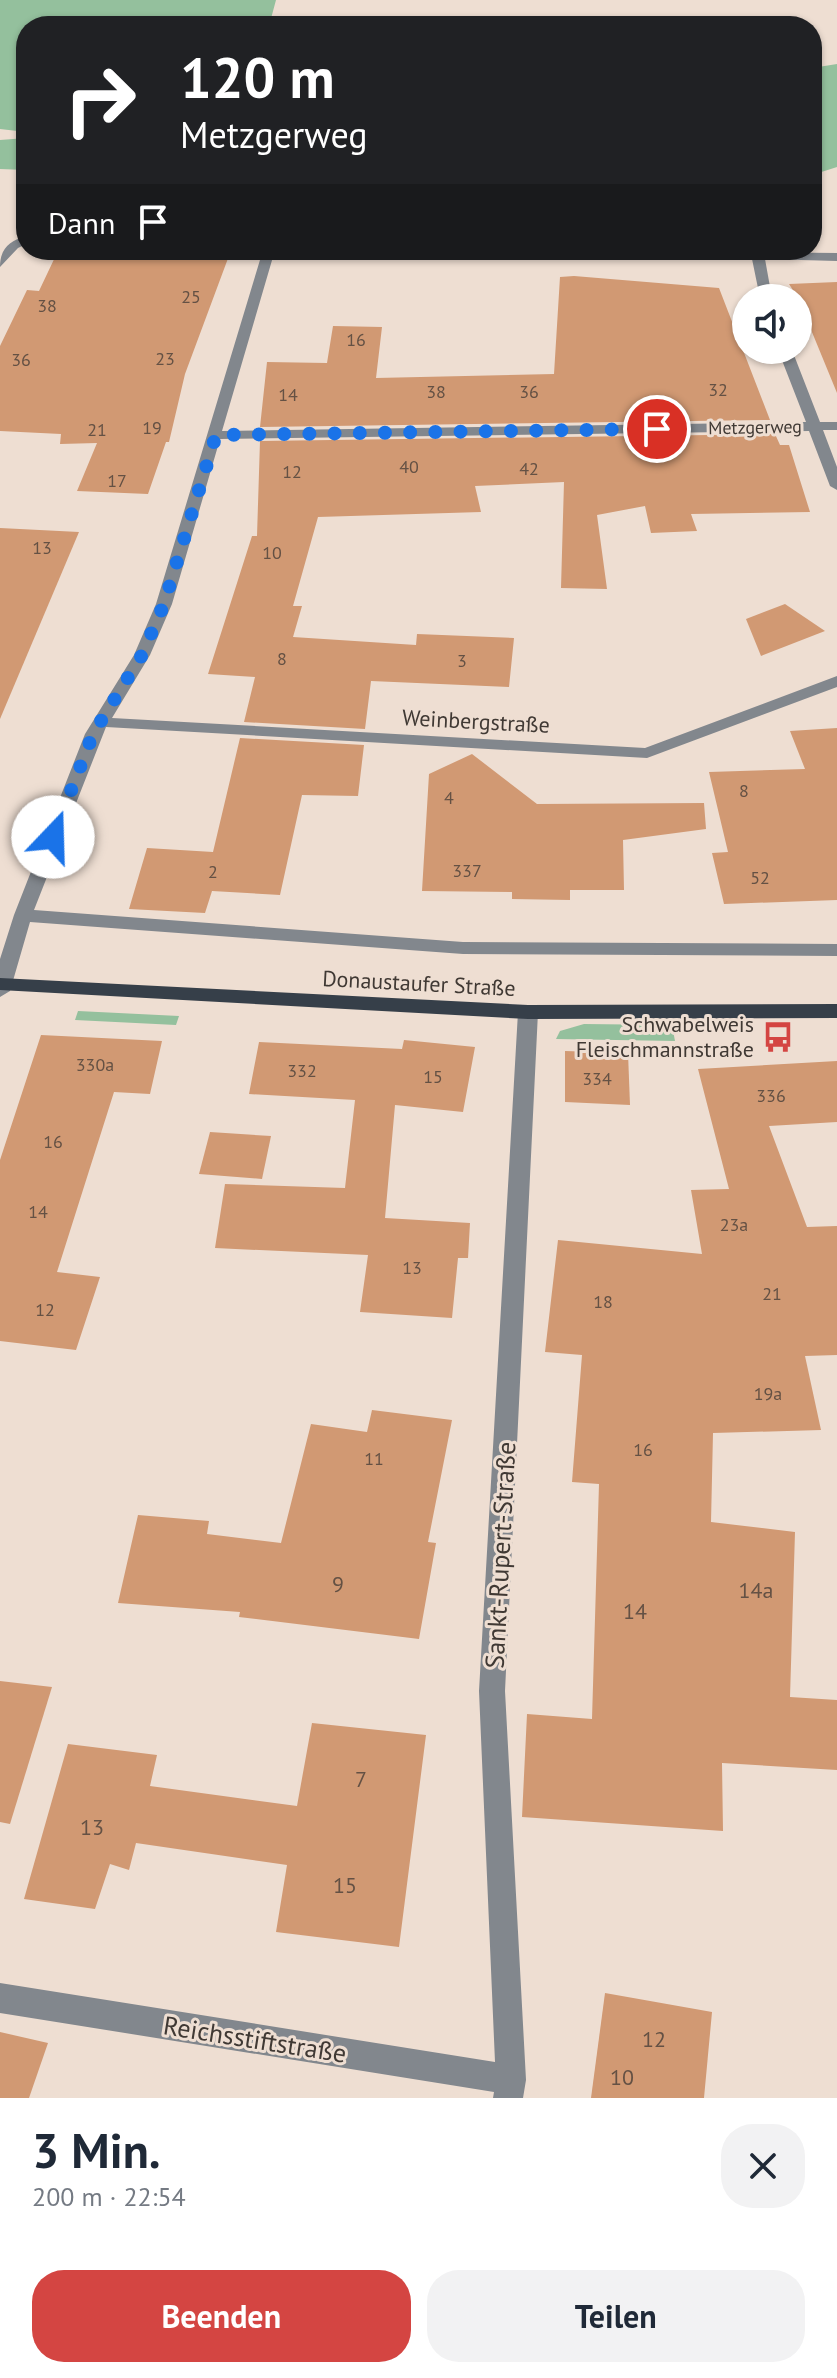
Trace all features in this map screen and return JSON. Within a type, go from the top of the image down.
[{"type":"main road","name":"Donaustaufer Straße","points":[[1,986],[528,1012],[837,1011]]},
{"type":"street","points":[[0,263],[16,244]]},
{"type":"street","points":[[1,986],[23,915],[100,722],[142,655],[164,604],[266,260]]},
{"type":"street","points":[[759,260],[763,284]]},
{"type":"street","name":"Metzgerweg","points":[[791,364],[837,486]]},
{"type":"street","points":[[815,426],[837,426]]},
{"type":"street","name":"Metzgerweg","points":[[216,435],[815,426]]},
{"type":"street","name":"Weinbergstraße","points":[[100,722],[647,753],[837,681]]},
{"type":"street","name":"Donaustaufer Straße","points":[[23,915],[463,948],[837,950]]},
{"type":"street","name":"Sankt-Rupert-Straße","points":[[510,2089],[492,1691],[528,1012]]},
{"type":"street","name":"Reichsstiftstraße","points":[[0,1998],[510,2089]]},
{"type":"green space","points":[[0,0],[276,0],[272,16],[16,16],[16,131],[0,129]]},
{"type":"green space","points":[[837,64],[837,167],[822,172],[822,66]]},
{"type":"green space","points":[[16,139],[16,170],[0,169],[0,140]]},
{"type":"green space","points":[[78,1011],[179,1016],[176,1025],[75,1020]]},
{"type":"green space","points":[[584,1024],[672,1025],[675,1041],[556,1039],[560,1031]]},
{"type":"building","points":[[54,260],[227,260],[185,374],[169,442],[166,442],[148,494],[77,491],[97,443],[60,444],[61,434],[0,431],[0,346],[27,290],[39,291]]},
{"type":"building","points":[[560,277],[719,288],[732,322],[732,364],[748,364],[770,420],[260,427],[267,362],[327,363],[333,326],[382,327],[376,378],[554,374]]},
{"type":"building","points":[[837,282],[837,393],[812,332],[812,284],[789,284]]},
{"type":"building","points":[[775,434],[780,445],[789,445],[810,512],[691,514],[697,531],[651,533],[645,506],[597,515],[607,589],[561,588],[564,482],[475,486],[481,512],[318,517],[293,606],[302,606],[293,637],[416,645],[417,634],[514,638],[509,687],[371,681],[365,729],[244,722],[255,677],[208,674],[252,536],[257,536],[260,441]]},
{"type":"building","points":[[0,528],[79,532],[0,719]]},
{"type":"building","points":[[785,604],[825,631],[761,656],[746,619]]},
{"type":"building","points":[[837,728],[837,900],[724,904],[712,853],[728,852],[709,772],[805,769],[790,731]]},
{"type":"building","points":[[240,738],[364,745],[358,796],[302,795],[280,895],[212,891],[205,913],[129,909],[147,848],[213,852]]},
{"type":"building","points":[[472,754],[537,804],[704,803],[706,829],[623,840],[624,890],[570,890],[570,900],[512,899],[512,892],[422,891],[429,774]]},
{"type":"building","points":[[41,1035],[162,1041],[150,1094],[114,1092],[57,1272],[100,1277],[76,1350],[0,1341],[0,1160]]},
{"type":"building","points":[[404,1040],[475,1047],[463,1112],[395,1105],[385,1218],[470,1223],[468,1258],[458,1258],[452,1318],[360,1312],[368,1255],[215,1248],[225,1184],[345,1188],[355,1100],[249,1094],[259,1042],[402,1049]]},
{"type":"building","points":[[565,1051],[628,1053],[630,1105],[565,1102]]},
{"type":"building","points":[[837,1061],[837,1122],[769,1126],[807,1227],[837,1226],[837,1355],[805,1356],[821,1430],[713,1433],[711,1522],[795,1532],[790,1697],[837,1700],[837,1770],[722,1763],[723,1831],[522,1817],[527,1714],[592,1719],[599,1484],[572,1482],[582,1355],[545,1352],[558,1240],[702,1254],[691,1190],[729,1189],[698,1069]]},
{"type":"building","points":[[210,1132],[271,1136],[262,1179],[199,1174]]},
{"type":"building","points":[[372,1410],[452,1420],[428,1542],[436,1543],[419,1639],[239,1617],[240,1612],[118,1603],[138,1515],[209,1521],[207,1534],[281,1543],[311,1424],[367,1432]]},
{"type":"building","points":[[0,1681],[52,1687],[10,1824],[0,1822]]},
{"type":"building","points":[[312,1723],[426,1735],[399,1947],[276,1932],[287,1865],[136,1843],[129,1870],[110,1864],[95,1909],[24,1899],[68,1744],[157,1755],[150,1786],[297,1806]]},
{"type":"building","points":[[605,1993],[712,2012],[704,2098],[591,2098]]},
{"type":"building","points":[[0,2032],[48,2043],[29,2098],[0,2098]]},
{"type":"place","name":"Schwabelweis Fleischmannstraße","points":[[778,1037]]},
{"type":"route","points":[[53,837],[93,734],[142,655],[164,604],[216,435],[657,429]]}]
